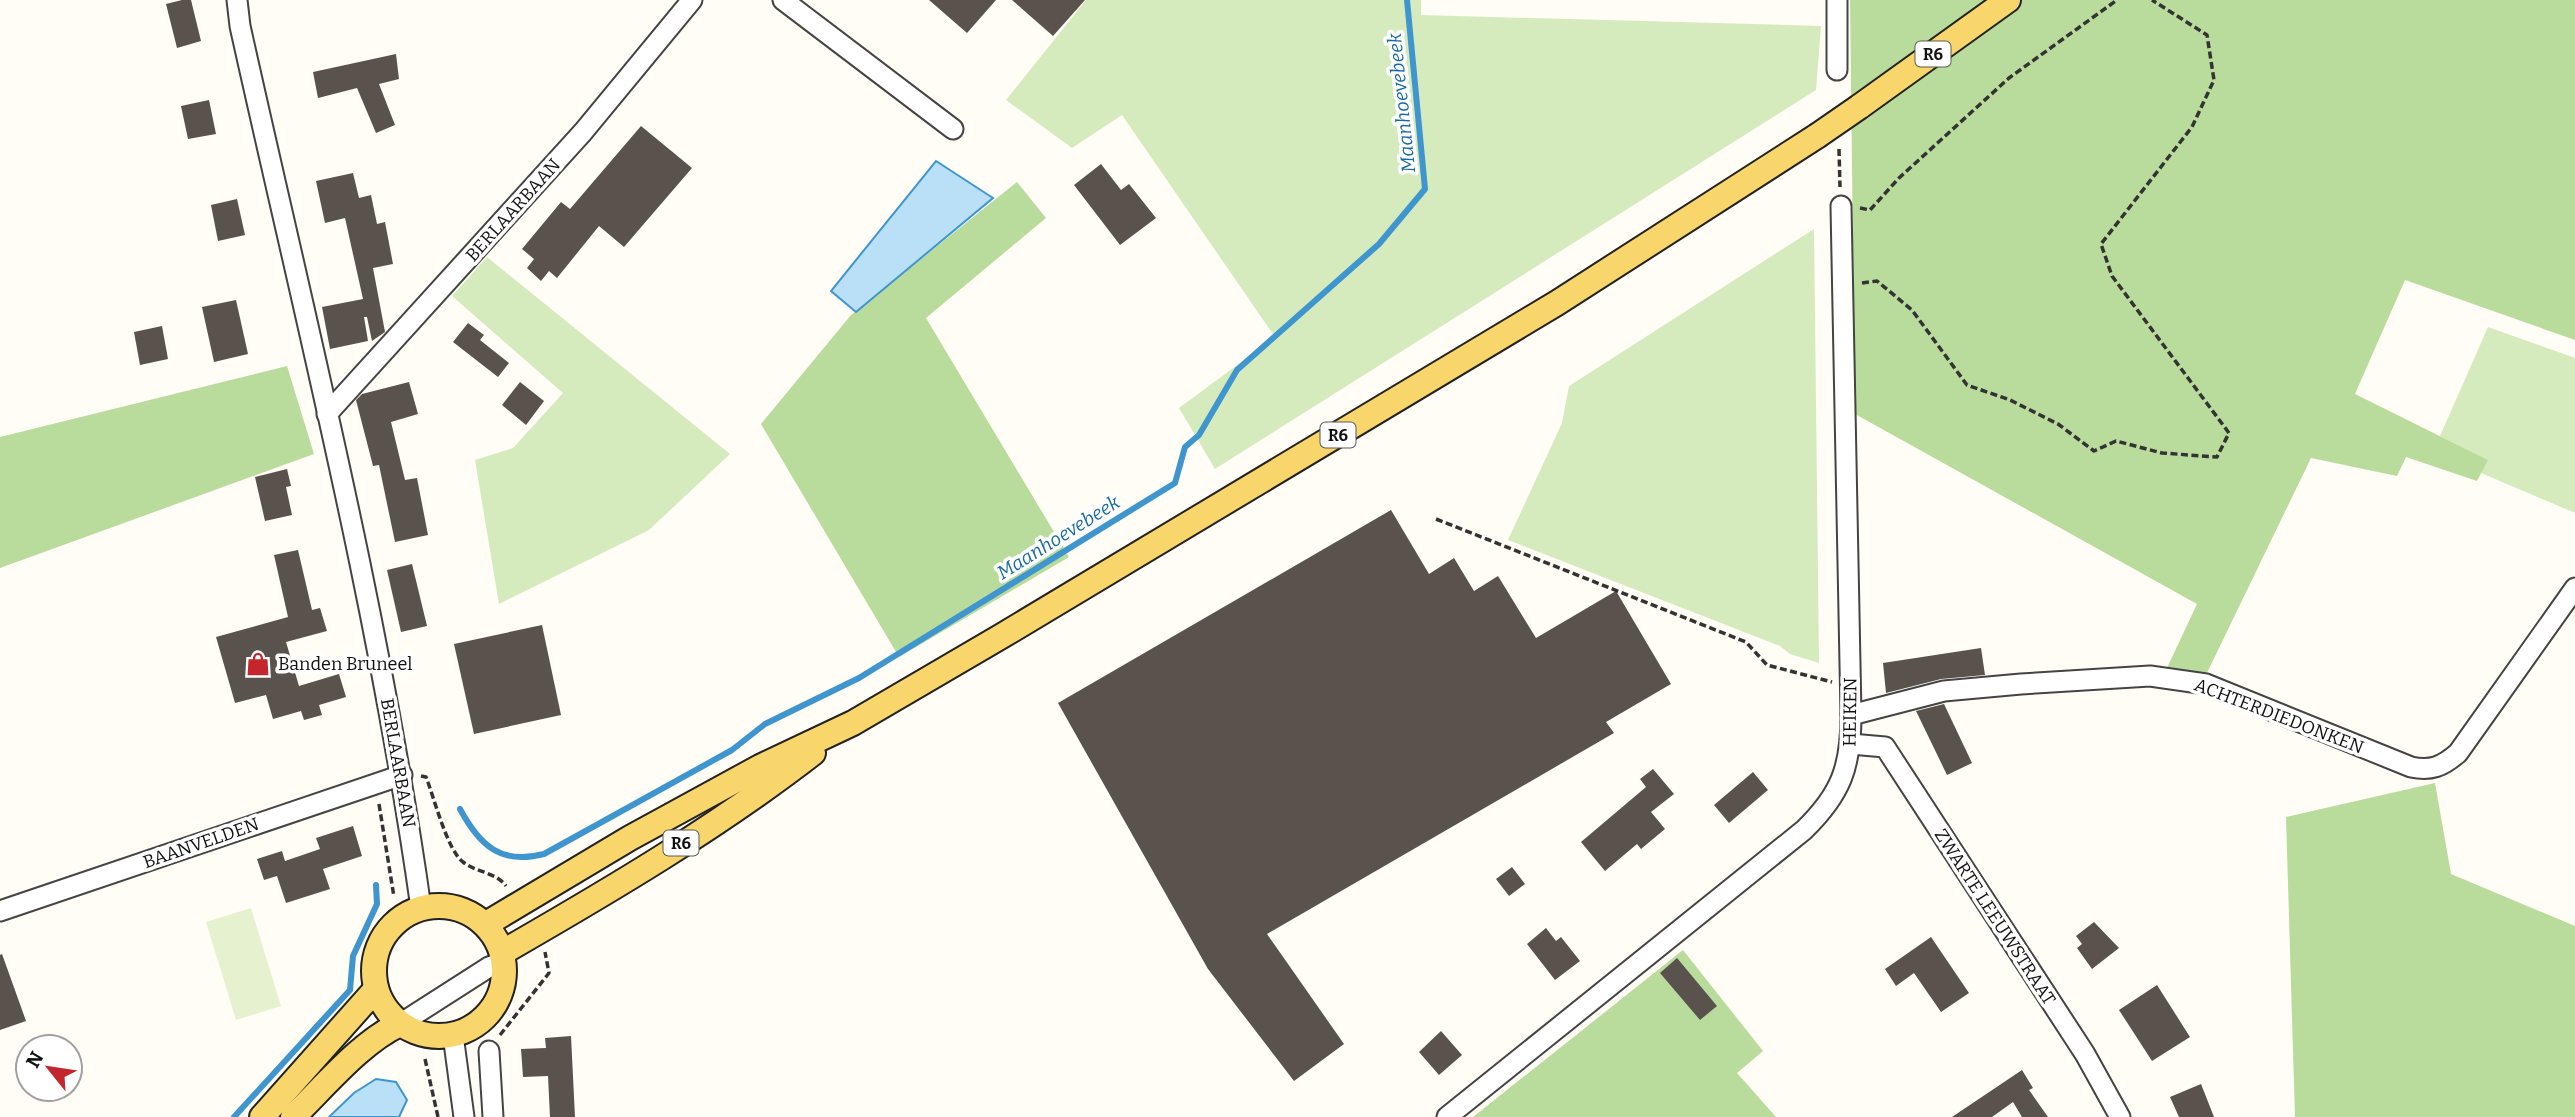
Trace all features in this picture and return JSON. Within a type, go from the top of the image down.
[{"type":"main road","name":"R6","points":[[486,924],[630,838],[760,767],[853,723],[1557,303],[1817,136],[2008,0]]},
{"type":"main road","name":"R6","points":[[503,957],[768,788],[853,723]]},
{"type":"main road","points":[[456,907],[486,924],[503,957],[505,977],[493,1008],[482,1021],[453,1035],[431,1036],[400,1024],[382,1003],[376,989],[374,964],[382,939],[398,920],[421,908],[456,907]]},
{"type":"main road","points":[[261,1117],[376,989]]},
{"type":"main road","points":[[293,1117],[345,1066],[389,1029],[400,1024]]},
{"type":"street","name":"BERLAARBAAN","points":[[237,0],[240,26],[327,414],[402,775],[421,908]]},
{"type":"street","name":"BERLAARBAAN","points":[[327,414],[583,132],[692,0]]},
{"type":"street","points":[[783,0],[953,129]]},
{"type":"street","points":[[1837,70],[1838,0]]},
{"type":"street","name":"HEIKEN","points":[[1447,1117],[1804,830],[1824,811],[1841,785],[1851,744],[1852,715],[1841,206]]},
{"type":"street","name":"ACHTERDIEDONKEN","points":[[1852,715],[1944,691],[2114,678],[2177,678],[2206,684],[2411,767],[2426,770],[2443,766],[2458,753],[2575,588]]},
{"type":"street","name":"ZWARTE LEEUWSTRAAT","points":[[1851,744],[1885,747],[2085,1054],[2120,1117]]},
{"type":"street","name":"BAANVELDEN","points":[[0,911],[402,775]]},
{"type":"street","points":[[400,1024],[503,957]]},
{"type":"street","points":[[453,1035],[464,1117]]},
{"type":"street","points":[[489,1051],[493,1117]]},
{"type":"path","points":[[1841,206],[1870,210],[1899,178],[2009,78],[2117,0]]},
{"type":"path","points":[[1842,285],[1877,281],[1912,310],[1967,385],[2058,424],[2094,451],[2116,440],[2162,453],[2217,457],[2229,433],[2112,276],[2101,244],[2192,127],[2214,80],[2207,35],[2152,0]]},
{"type":"path","points":[[1436,519],[1746,642],[1768,665],[1851,687]]},
{"type":"path","points":[[394,897],[377,794],[402,775],[426,777],[450,842],[461,861],[501,879],[512,893]]},
{"type":"path","points":[[489,1051],[549,973],[549,961],[541,944]]},
{"type":"path","points":[[425,1059],[438,1117]]},
{"type":"green space","points":[[1086,0],[1421,0],[1421,15],[1821,26],[1816,90],[1215,469],[1179,408],[1275,337],[1122,115],[1072,148],[1006,100]]},
{"type":"green space","points":[[1850,0],[2575,0],[2575,340],[2405,280],[2355,394],[2488,460],[2477,481],[2406,457],[2397,476],[2311,458],[2204,679],[2167,668],[2197,604],[1855,414]]},
{"type":"green space","points":[[1017,182],[1046,218],[926,318],[1069,557],[899,657],[761,424],[851,315]]},
{"type":"green space","points":[[1814,229],[1819,663],[1790,654],[1780,646],[1508,540],[1562,423],[1569,386]]},
{"type":"green space","points":[[487,257],[730,454],[649,530],[499,604],[475,460],[513,448],[563,393],[452,296]]},
{"type":"green space","points":[[2488,327],[2575,358],[2575,513],[2481,473],[2487,460],[2440,436]]},
{"type":"green space","points":[[287,366],[314,454],[0,568],[0,437]]},
{"type":"green space","points":[[2435,783],[2451,874],[2575,926],[2575,1117],[2295,1117],[2286,817]]},
{"type":"green space","points":[[251,908],[281,1006],[236,1020],[206,922]]},
{"type":"green space","points":[[1683,950],[1763,1051],[1737,1073],[1776,1117],[1473,1117]]},
{"type":"water","points":[[936,161],[993,198],[856,312],[831,291]]},
{"type":"water","points":[[376,1079],[396,1082],[407,1100],[399,1117],[329,1117],[354,1093]]},
{"type":"building","points":[[191,0],[201,41],[177,48],[166,4]]},
{"type":"building","points":[[929,0],[996,0],[967,33]]},
{"type":"building","points":[[1012,0],[1085,0],[1053,36]]},
{"type":"building","points":[[396,54],[399,79],[379,84],[395,125],[376,133],[357,88],[318,98],[313,72]]},
{"type":"building","points":[[209,100],[216,134],[188,139],[181,106]]},
{"type":"building","points":[[641,126],[692,168],[624,247],[599,226],[557,278],[549,271],[541,281],[527,268],[534,259],[522,249],[561,202],[570,209]]},
{"type":"building","points":[[1101,164],[1121,190],[1129,184],[1156,218],[1120,245],[1074,185]]},
{"type":"building","points":[[353,173],[359,198],[371,195],[377,224],[385,222],[393,264],[373,268],[385,332],[372,341],[367,317],[364,317],[368,341],[330,349],[322,307],[363,299],[345,218],[325,223],[316,181]]},
{"type":"building","points":[[237,199],[245,235],[218,241],[211,205]]},
{"type":"building","points":[[236,300],[248,354],[214,362],[202,307]]},
{"type":"building","points":[[468,323],[484,335],[480,340],[509,363],[498,377],[453,342]]},
{"type":"building","points":[[162,326],[168,359],[140,365],[134,332]]},
{"type":"building","points":[[409,382],[418,414],[391,422],[405,480],[417,478],[428,535],[395,542],[379,465],[373,466],[356,400],[362,394]]},
{"type":"building","points":[[520,382],[544,401],[526,425],[502,405]]},
{"type":"building","points":[[287,469],[291,486],[286,487],[292,515],[265,521],[255,477]]},
{"type":"building","points":[[1391,510],[1429,574],[1454,558],[1474,591],[1498,576],[1536,638],[1616,591],[1671,684],[1606,722],[1614,733],[1267,934],[1344,1044],[1294,1081],[1208,969],[1058,703]]},
{"type":"building","name":"Banden Bruneel","points":[[298,550],[312,610],[320,608],[327,631],[286,642],[299,686],[339,674],[346,697],[319,705],[322,715],[304,720],[301,711],[273,719],[266,695],[235,703],[216,637],[288,617],[274,555]]},
{"type":"building","points":[[412,564],[427,626],[401,632],[387,570]]},
{"type":"building","points":[[542,625],[561,715],[474,734],[454,644]]},
{"type":"building","points":[[1981,648],[1985,675],[1941,679],[1886,693],[1883,663]]},
{"type":"building","points":[[1944,704],[1972,763],[1947,775],[1916,711]]},
{"type":"building","points":[[1653,769],[1674,794],[1651,812],[1665,829],[1641,849],[1637,844],[1605,871],[1581,842],[1646,787],[1640,779]]},
{"type":"building","points":[[1753,772],[1768,790],[1729,823],[1714,805]]},
{"type":"building","points":[[353,826],[362,856],[323,869],[330,889],[286,903],[277,876],[264,880],[257,859],[282,851],[285,861],[320,849],[316,838]]},
{"type":"building","points":[[1512,867],[1525,884],[1509,896],[1496,879]]},
{"type":"building","points":[[2094,922],[2119,948],[2092,969],[2077,948],[2082,944],[2076,936]]},
{"type":"building","points":[[1546,928],[1556,941],[1561,937],[1580,961],[1555,980],[1527,944]]},
{"type":"building","points":[[1931,937],[1969,993],[1941,1012],[1914,973],[1896,986],[1885,969]]},
{"type":"building","points":[[2,954],[26,1021],[0,1030],[0,955]]},
{"type":"building","points":[[1677,958],[1717,1006],[1700,1020],[1660,973]]},
{"type":"building","points":[[2157,985],[2190,1037],[2152,1061],[2119,1010]]},
{"type":"building","points":[[1441,1031],[1462,1055],[1439,1075],[1419,1052]]},
{"type":"building","points":[[571,1036],[575,1117],[550,1117],[548,1076],[523,1077],[521,1049],[546,1048],[545,1038]]},
{"type":"building","points":[[2022,1070],[2033,1088],[2029,1090],[2048,1117],[2022,1117],[2013,1102],[1992,1117],[1952,1117]]},
{"type":"building","points":[[2201,1084],[2214,1117],[2179,1117],[2170,1097]]},
{"type":"waterway","name":"Maanhoevebeek","points":[[460,809],[476,833],[493,850],[516,857],[544,854],[732,750],[765,724],[859,678],[1175,483],[1185,447],[1199,435],[1237,370],[1379,244],[1425,189],[1407,0]]},
{"type":"waterway","name":"Maanhoevebeek","points":[[234,1117],[350,990],[353,956],[377,904],[376,885]]},
{"type":"place","name":"Banden Bruneel","points":[[258,664]]}]
